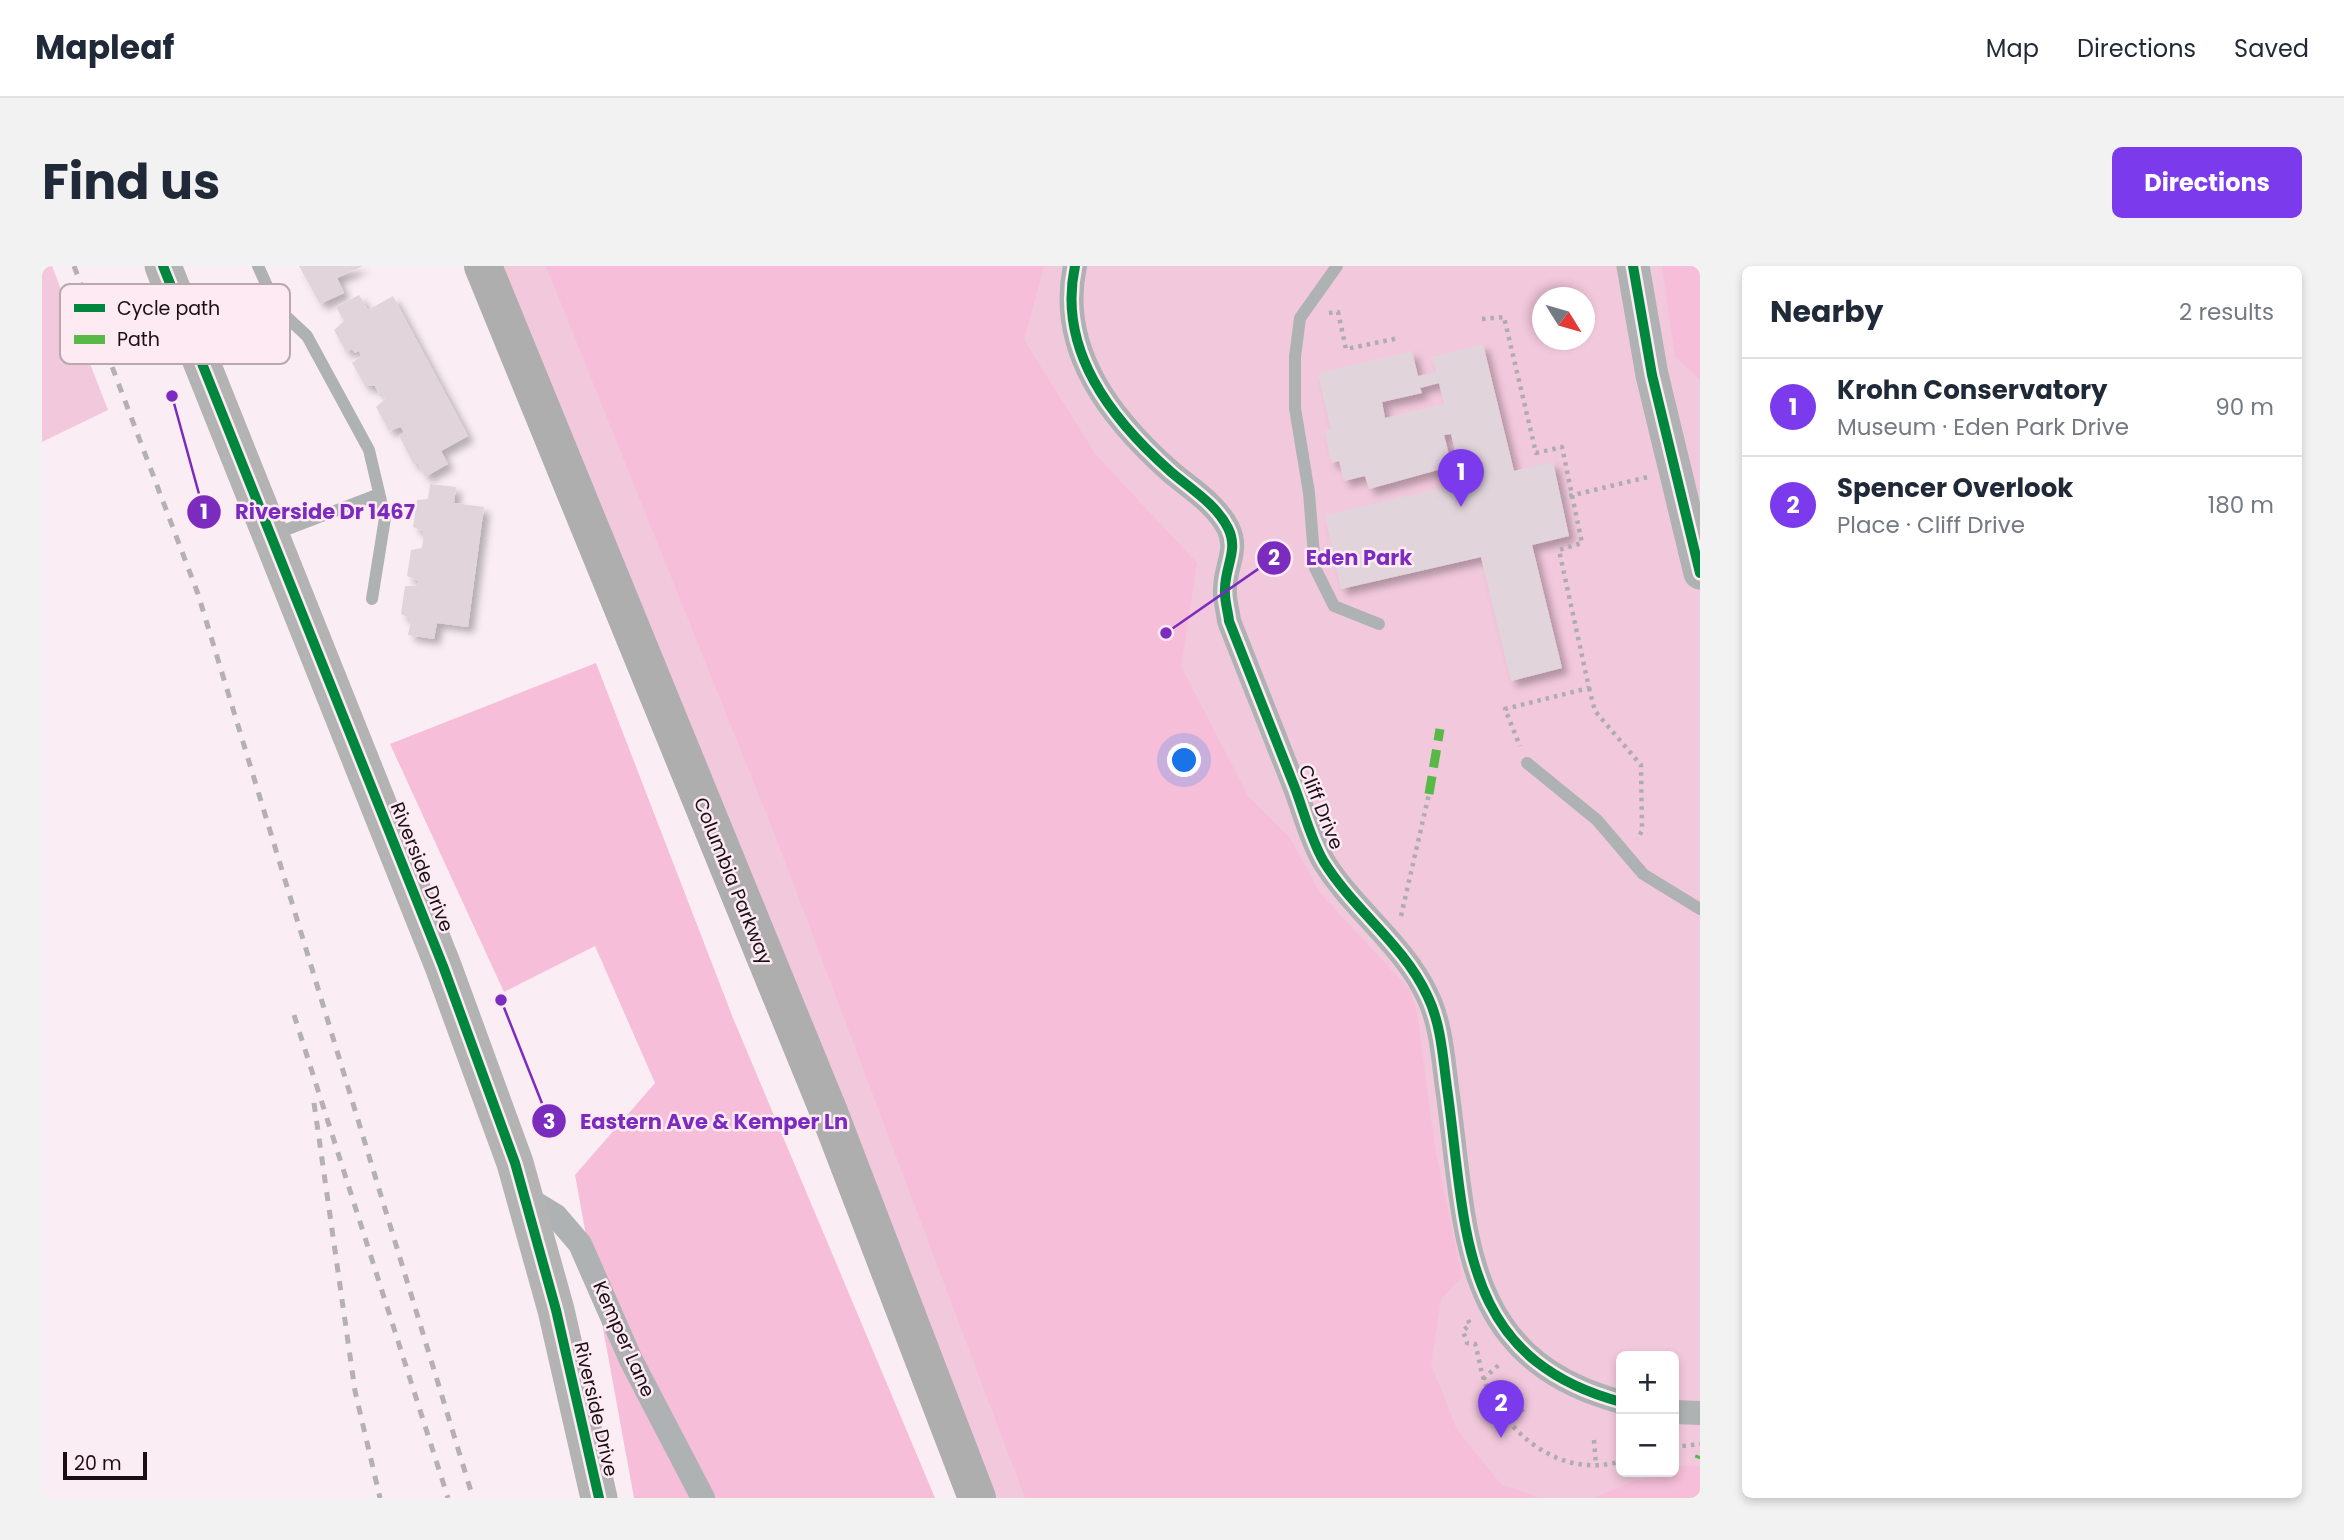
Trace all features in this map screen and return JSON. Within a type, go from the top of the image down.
[{"type":"highway","name":"Columbia Parkway","points":[[483,266],[828,1110],[977,1498]]},
{"type":"main road","name":"Riverside Drive","points":[[163,266],[170,284]]},
{"type":"main road","name":"Riverside Drive","points":[[203,364],[443,966],[525,1197],[556,1310],[598,1498]]},
{"type":"street","name":"Cliff Drive","points":[[1074,266],[1071,321],[1076,345],[1091,378],[1122,421],[1168,469],[1218,512],[1228,529],[1234,547],[1224,591],[1229,621],[1322,860],[1352,902],[1393,946],[1428,996],[1440,1040],[1470,1249],[1482,1289],[1501,1326],[1516,1346],[1559,1377],[1591,1394],[1616,1401]]},
{"type":"street","points":[[1633,266],[1652,375],[1700,573]]},
{"type":"street","name":"Kemper Lane","points":[[525,1197],[556,1216],[580,1244],[631,1360],[703,1498]]},
{"type":"street","points":[[1679,1412],[1700,1413]]},
{"type":"lane","points":[[258,266],[266,284]]},
{"type":"lane","points":[[1337,266],[1300,318],[1295,357],[1295,408],[1309,493],[1315,568],[1334,606],[1379,624]]},
{"type":"lane","points":[[290,320],[307,336],[369,450],[385,518],[372,599]]},
{"type":"lane","points":[[273,535],[380,494]]},
{"type":"lane","points":[[1527,763],[1597,820],[1643,874],[1700,909]]},
{"type":"path","points":[[1300,318],[1338,312],[1346,349],[1399,338]]},
{"type":"path","points":[[1482,319],[1504,317],[1535,453],[1562,447],[1582,543],[1559,550],[1589,688],[1595,711],[1641,765],[1642,831],[1626,854]]},
{"type":"path","points":[[1561,498],[1648,477]]},
{"type":"path","points":[[1527,763],[1505,709],[1589,688]]},
{"type":"path","points":[[1393,946],[1429,794]]},
{"type":"path","points":[[1467,1315],[1470,1324],[1464,1331],[1467,1343],[1475,1344],[1483,1365],[1483,1379],[1508,1422],[1538,1449],[1570,1462],[1605,1466],[1616,1463]]},
{"type":"path","points":[[1508,1422],[1527,1406]]},
{"type":"path","points":[[1594,1440],[1596,1465]]},
{"type":"path","points":[[1679,1446],[1700,1444]]},
{"type":"shaded area","points":[[42,266],[52,266],[60,287],[60,364],[90,364],[108,410],[42,442]]},
{"type":"shaded area","points":[[483,266],[1700,266],[1700,1498],[977,1498]]},
{"type":"shaded area","points":[[546,266],[1044,266],[1024,340],[1096,455],[1197,563],[1181,666],[1248,796],[1290,838],[1320,893],[1410,990],[1417,1013],[1435,1148],[1462,1277],[1441,1299],[1431,1364],[1457,1430],[1501,1484],[1539,1498],[1025,1498],[775,835]]},
{"type":"shaded area","points":[[1662,266],[1700,266],[1700,380],[1675,356]]},
{"type":"shaded area","points":[[596,663],[733,1018],[935,1498],[634,1498],[575,1175],[655,1083],[595,946],[504,992],[390,744]]},
{"type":"shaded area","points":[[1679,1466],[1700,1466],[1700,1498],[1594,1498],[1633,1481],[1651,1477],[1679,1477]]},
{"type":"building","points":[[299,266],[363,266],[337,278],[344,293],[320,304]]},
{"type":"building","points":[[359,295],[368,310],[393,296],[468,436],[441,451],[448,464],[425,477],[418,463],[414,465],[399,436],[404,433],[401,427],[389,431],[376,407],[385,399],[382,393],[379,394],[375,386],[365,386],[352,363],[361,356],[359,351],[355,353],[352,349],[346,352],[334,330],[344,321],[336,307]]},
{"type":"building","points":[[1483,344],[1514,471],[1553,462],[1569,536],[1532,545],[1562,668],[1511,681],[1481,557],[1341,589],[1325,515],[1463,483],[1451,434],[1444,435],[1452,466],[1369,489],[1365,476],[1344,481],[1339,461],[1331,463],[1325,431],[1331,430],[1318,373],[1412,351],[1418,376],[1436,372],[1432,357]],"holes":[[[1439,383],[1444,404],[1385,418],[1382,402],[1422,393],[1420,388]]]},
{"type":"building","points":[[430,484],[456,487],[454,503],[484,507],[468,627],[437,623],[434,639],[408,635],[411,619],[401,614],[405,586],[418,586],[419,581],[407,576],[411,550],[422,548],[423,531],[413,527],[417,500],[428,499]]},
{"type":"railway","points":[[74,266],[81,284]]},
{"type":"railway","points":[[111,364],[198,594],[473,1498]]},
{"type":"railway","points":[[294,1015],[448,1498]]},
{"type":"railway","points":[[314,1103],[355,1391],[380,1498]]},
{"type":"marked path","points":[[1429,794],[1440,729]]},
{"type":"cycle path","points":[[163,266],[170,284]]},
{"type":"cycle path","points":[[1075,266],[1071,297],[1074,326],[1094,381],[1128,429],[1171,472],[1210,504],[1228,528],[1232,544],[1225,589],[1229,621],[1319,853],[1349,896],[1405,959],[1432,1006],[1441,1041],[1468,1237],[1480,1281],[1499,1320],[1527,1354],[1567,1382],[1616,1400]]},
{"type":"cycle path","points":[[1633,266],[1652,375],[1700,573]]},
{"type":"cycle path","points":[[202,364],[443,966],[515,1163],[556,1310],[599,1498]]},
{"type":"place","name":"Riverside Dr 1467","points":[[172,396]]},
{"type":"place","name":"Krohn Conservatory","points":[[1461,507]]},
{"type":"place","name":"Eden Park","points":[[1166,633]]},
{"type":"place","name":"Eastern Ave & Kemper Ln","points":[[501,1000]]},
{"type":"place","name":"Spencer Overlook","points":[[1501,1438]]}]
